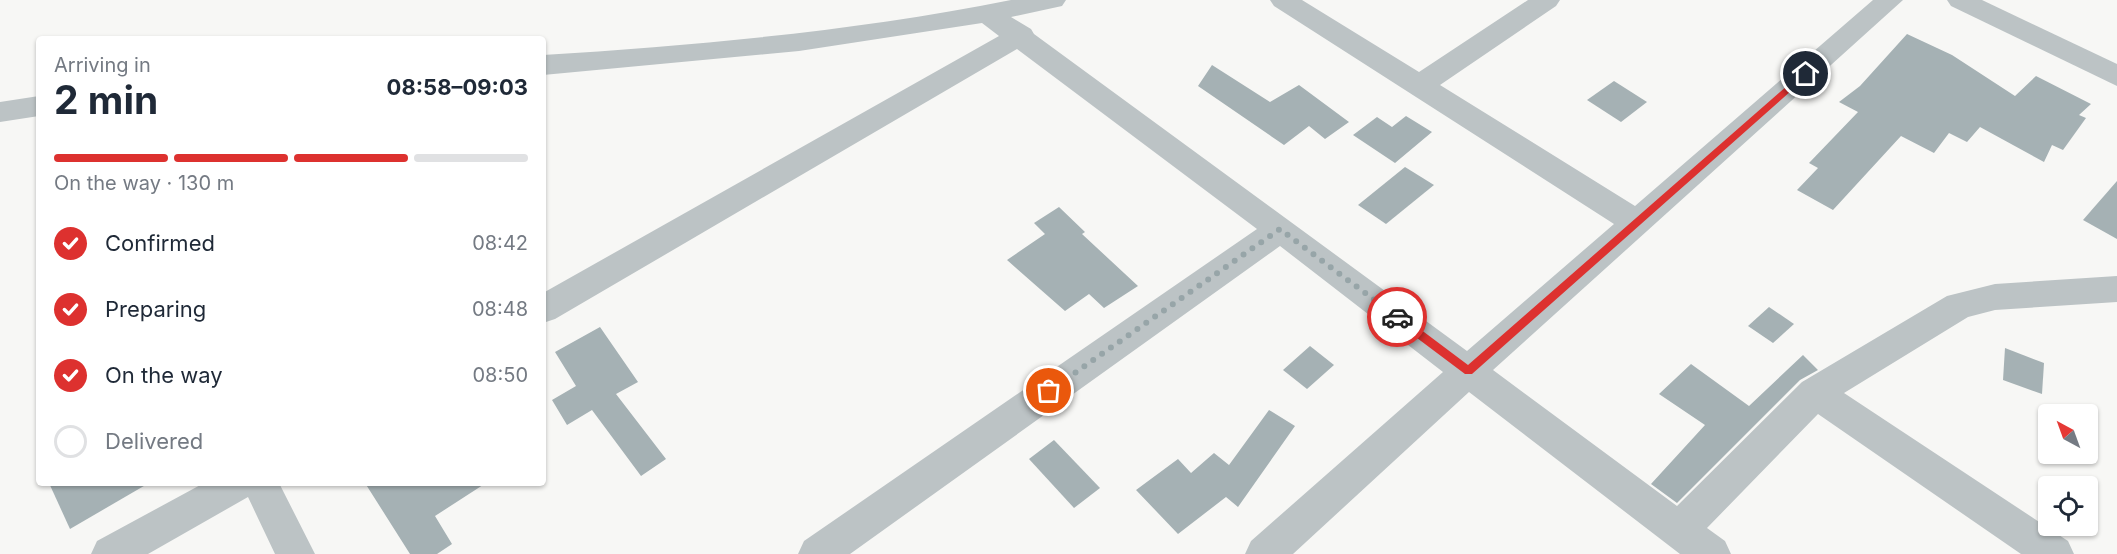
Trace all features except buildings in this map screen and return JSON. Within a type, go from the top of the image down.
[{"type":"street","points":[[546,65],[707,54],[988,14],[1053,0]]},
{"type":"street","points":[[1283,0],[1637,223]]},
{"type":"street","points":[[1419,86],[1547,0]]},
{"type":"street","points":[[1270,552],[1468,371],[1890,0]]},
{"type":"street","points":[[1960,0],[2117,76]]},
{"type":"street","points":[[988,14],[1021,35],[1711,554]]},
{"type":"street","points":[[546,307],[1021,35]]},
{"type":"street","points":[[0,112],[36,106]]},
{"type":"street","points":[[818,554],[1280,229]]},
{"type":"street","points":[[1679,530],[1815,393],[1959,306],[1995,297],[2117,289]]},
{"type":"street","points":[[1815,393],[2054,554]]},
{"type":"street","points":[[111,554],[234,486]]},
{"type":"street","points":[[261,486],[295,554]]},
{"type":"way so far","points":[[1049,391],[1280,229],[1397,317]]},
{"type":"route","points":[[1397,317],[1468,371],[1806,74]]}]
